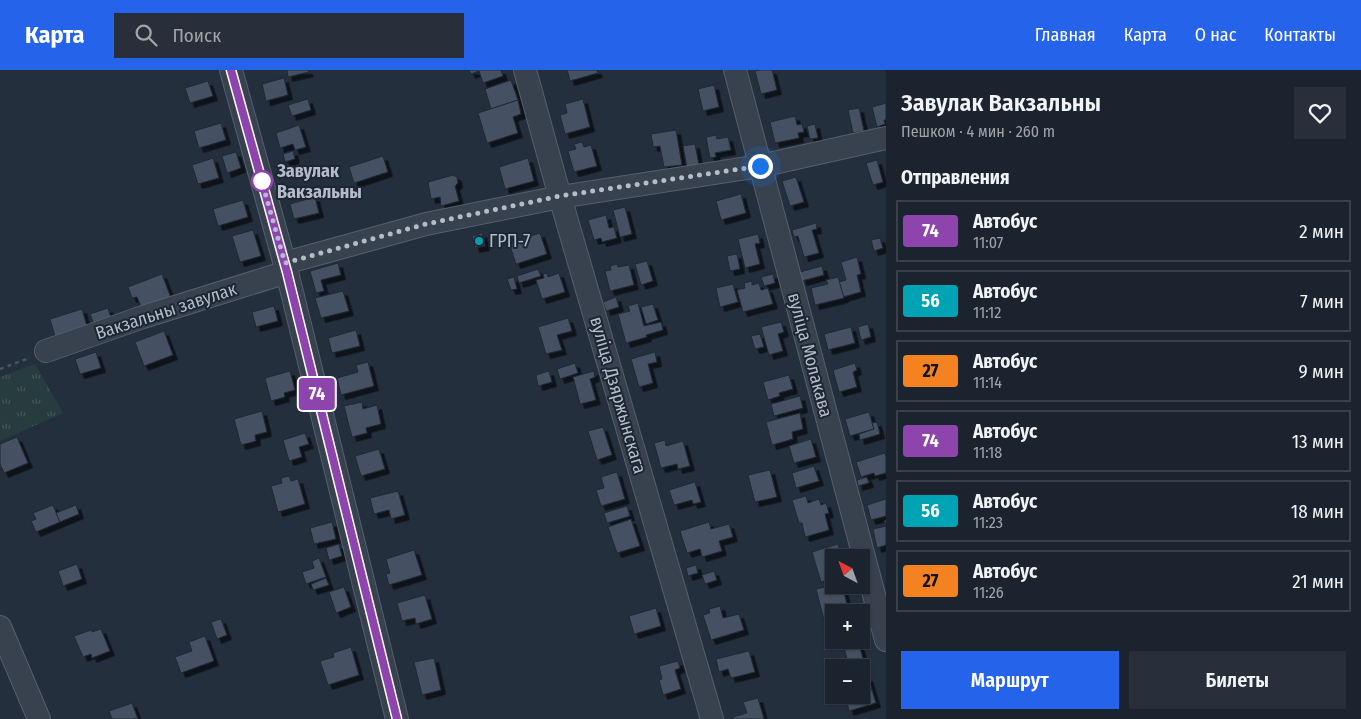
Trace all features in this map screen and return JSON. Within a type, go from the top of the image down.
[{"type":"street","points":[[231,70],[286,268],[397,719]]},
{"type":"street","name":"вуліца Дзяржынскага","points":[[525,70],[712,719]]},
{"type":"street","name":"вуліца Молакава","points":[[735,70],[886,640]]},
{"type":"street","name":"Вакзальны завулак","points":[[46,352],[286,268],[426,224],[560,196],[760,166],[886,138]]},
{"type":"street","points":[[0,627],[39,719]]},
{"type":"path","points":[[0,370],[46,352]]},
{"type":"green space","points":[[35,364],[63,413],[0,441],[0,377]]},
{"type":"building","points":[[287,70],[308,70],[309,72],[288,77]]},
{"type":"building","points":[[469,70],[501,70],[503,76],[483,83],[479,71],[471,74]]},
{"type":"building","points":[[567,70],[597,70],[598,73],[570,81]]},
{"type":"building","points":[[772,70],[777,90],[761,94],[755,71]]},
{"type":"building","points":[[284,78],[288,95],[266,101],[262,84]]},
{"type":"building","points":[[511,80],[518,100],[491,109],[485,89]]},
{"type":"building","points":[[208,81],[213,96],[190,103],[185,88]]},
{"type":"building","points":[[714,85],[719,107],[703,111],[698,89]]},
{"type":"building","points":[[308,99],[311,110],[292,116],[288,105]]},
{"type":"building","points":[[583,99],[590,127],[565,134],[560,115],[567,113],[565,104]]},
{"type":"building","points":[[518,100],[521,114],[513,117],[518,133],[487,143],[478,113]]},
{"type":"building","points":[[886,103],[885,124],[877,127],[872,107]]},
{"type":"building","points":[[859,108],[864,131],[853,133],[848,110]]},
{"type":"building","points":[[795,116],[797,125],[802,124],[804,132],[798,133],[799,138],[775,143],[770,122]]},
{"type":"building","points":[[221,123],[226,140],[199,148],[194,131]]},
{"type":"building","points":[[815,124],[818,138],[810,139],[807,126]]},
{"type":"building","points":[[299,125],[306,147],[295,150],[293,144],[280,148],[276,133]]},
{"type":"building","points":[[676,130],[682,165],[664,167],[660,146],[653,147],[651,134]]},
{"type":"building","points":[[716,135],[717,139],[728,137],[731,150],[715,153],[716,157],[710,158],[706,137]]},
{"type":"building","points":[[582,142],[584,147],[591,145],[597,166],[574,172],[568,151],[576,149],[574,144]]},
{"type":"building","points":[[695,144],[699,165],[687,168],[683,146]]},
{"type":"building","points":[[293,151],[295,159],[285,162],[283,154]]},
{"type":"building","points":[[236,152],[241,168],[227,173],[222,156]]},
{"type":"building","points":[[383,156],[388,172],[354,183],[349,167]]},
{"type":"building","points":[[213,158],[219,178],[198,184],[192,165]]},
{"type":"building","points":[[528,158],[534,181],[505,189],[499,167]]},
{"type":"building","points":[[877,160],[883,182],[873,185],[866,163]]},
{"type":"building","points":[[453,175],[457,177],[458,183],[455,186],[459,201],[441,206],[440,197],[431,199],[428,182]]},
{"type":"building","points":[[796,177],[804,202],[790,206],[782,181]]},
{"type":"building","points":[[741,194],[746,213],[721,220],[716,201]]},
{"type":"building","points":[[315,197],[319,213],[294,219],[290,204]]},
{"type":"building","points":[[243,200],[248,217],[218,226],[213,209]]},
{"type":"building","points":[[625,207],[632,234],[620,237],[613,210]]},
{"type":"building","points":[[606,215],[609,228],[614,227],[617,238],[602,242],[601,238],[594,240],[588,220]]},
{"type":"building","points":[[816,223],[817,229],[812,230],[819,253],[804,257],[798,236],[794,237],[792,230]]},
{"type":"building","points":[[253,230],[261,256],[240,262],[232,236]]},
{"type":"building","name":"ГРП-7","points":[[482,233],[485,246],[475,248],[472,236]]},
{"type":"building","points":[[540,233],[547,254],[516,264],[509,243]]},
{"type":"building","points":[[758,234],[760,243],[755,244],[760,264],[745,268],[738,239]]},
{"type":"building","points":[[880,238],[883,248],[874,251],[871,240]]},
{"type":"building","points":[[737,254],[740,269],[730,271],[727,256]]},
{"type":"building","points":[[857,257],[861,274],[857,275],[861,292],[843,297],[839,282],[846,280],[841,262]]},
{"type":"building","points":[[647,261],[653,281],[641,285],[635,264]]},
{"type":"building","points":[[338,263],[341,275],[321,280],[324,291],[316,293],[310,271]]},
{"type":"building","points":[[617,264],[618,267],[629,265],[634,285],[610,291],[605,271],[611,270],[610,266]]},
{"type":"building","points":[[822,266],[824,275],[802,281],[800,272]]},
{"type":"building","points":[[538,269],[541,276],[519,283],[517,276]]},
{"type":"building","points":[[547,273],[548,277],[559,273],[565,292],[542,299],[536,280],[544,278],[543,274]]},
{"type":"building","points":[[162,274],[171,298],[142,309],[137,297],[132,298],[128,287]]},
{"type":"building","points":[[773,274],[775,283],[764,286],[761,277]]},
{"type":"building","points":[[514,277],[517,289],[511,290],[507,279]]},
{"type":"building","points":[[838,277],[844,298],[815,305],[811,288],[828,284],[826,280]]},
{"type":"building","points":[[752,281],[752,285],[759,283],[761,290],[768,288],[773,304],[743,312],[737,290],[745,288],[744,283]]},
{"type":"building","points":[[733,284],[738,302],[720,307],[716,288]]},
{"type":"building","points":[[343,291],[349,311],[321,318],[315,298]]},
{"type":"building","points":[[616,297],[619,307],[606,311],[603,302]]},
{"type":"building","points":[[638,303],[644,326],[661,322],[663,330],[626,343],[618,314],[630,311],[628,306]]},
{"type":"building","points":[[653,304],[658,320],[646,324],[641,307]]},
{"type":"building","points":[[274,306],[278,321],[256,327],[252,312]]},
{"type":"building","points":[[108,308],[112,321],[95,327],[90,314]]},
{"type":"building","points":[[82,309],[88,330],[56,340],[50,319]]},
{"type":"building","points":[[568,318],[572,331],[557,335],[562,350],[546,354],[538,327]]},
{"type":"building","points":[[781,322],[784,332],[778,334],[783,351],[769,355],[761,327]]},
{"type":"building","points":[[868,324],[871,337],[861,340],[858,327]]},
{"type":"building","points":[[851,327],[855,343],[828,350],[824,334]]},
{"type":"building","points":[[356,330],[360,346],[332,353],[328,338]]},
{"type":"building","points":[[164,331],[173,355],[144,366],[135,342]]},
{"type":"building","points":[[760,334],[764,347],[755,349],[751,336]]},
{"type":"building","points":[[96,352],[101,368],[80,374],[75,359]]},
{"type":"building","points":[[655,352],[657,362],[648,364],[653,383],[639,387],[631,359]]},
{"type":"building","points":[[368,362],[374,386],[341,395],[337,378],[358,372],[356,365]]},
{"type":"building","points":[[575,363],[578,373],[560,379],[557,369]]},
{"type":"building","points":[[855,363],[857,370],[853,372],[857,387],[839,392],[833,370]]},
{"type":"building","points":[[290,371],[295,390],[284,393],[285,397],[271,401],[265,378]]},
{"type":"building","points":[[549,371],[552,382],[538,386],[536,375]]},
{"type":"building","points":[[594,371],[595,377],[590,379],[596,400],[580,404],[573,377]]},
{"type":"building","points":[[789,375],[793,389],[779,393],[780,396],[768,400],[763,382]]},
{"type":"building","points":[[800,396],[803,408],[774,416],[771,404]]},
{"type":"building","points":[[362,402],[363,409],[377,405],[381,424],[366,428],[367,433],[352,437],[344,406]]},
{"type":"building","points":[[262,411],[267,432],[255,435],[256,441],[241,445],[234,419]]},
{"type":"building","points":[[869,412],[874,429],[850,436],[845,419]]},
{"type":"building","points":[[800,413],[803,429],[792,432],[793,439],[772,445],[766,422]]},
{"type":"building","points":[[877,422],[880,434],[860,440],[859,434],[874,429],[872,423]]},
{"type":"building","points":[[603,427],[612,455],[597,460],[588,431]]},
{"type":"building","points":[[305,433],[309,444],[299,447],[302,457],[289,461],[283,440]]},
{"type":"building","points":[[17,437],[28,463],[4,473],[0,464],[0,444]]},
{"type":"building","points":[[811,439],[816,457],[794,463],[789,446]]},
{"type":"building","points":[[665,440],[666,446],[683,441],[690,466],[678,469],[677,464],[661,468],[654,443]]},
{"type":"building","points":[[379,449],[385,469],[361,476],[355,456]]},
{"type":"building","points":[[885,453],[886,473],[875,476],[874,473],[861,477],[856,462]]},
{"type":"building","points":[[814,466],[819,481],[796,488],[792,473]]},
{"type":"building","points":[[770,470],[777,497],[755,502],[748,475]]},
{"type":"building","points":[[617,472],[625,499],[601,506],[596,490],[604,488],[601,477]]},
{"type":"building","points":[[289,476],[291,481],[298,479],[305,504],[278,512],[271,486],[282,483],[281,478]]},
{"type":"building","points":[[867,477],[869,483],[858,486],[857,480]]},
{"type":"building","points":[[695,482],[701,502],[693,504],[692,500],[674,505],[669,490]]},
{"type":"building","points":[[398,491],[405,515],[391,519],[389,510],[374,514],[370,498]]},
{"type":"building","points":[[806,496],[808,503],[819,499],[821,505],[826,503],[829,513],[825,514],[829,530],[805,537],[802,523],[799,523],[792,500]]},
{"type":"building","points":[[886,499],[886,516],[871,520],[867,505]]},
{"type":"building","points":[[53,505],[60,522],[36,532],[31,521],[36,519],[33,513]]},
{"type":"building","points":[[76,505],[79,514],[60,522],[56,513]]},
{"type":"building","points":[[627,506],[630,516],[607,523],[604,513]]},
{"type":"building","points":[[631,519],[640,546],[617,553],[608,527]]},
{"type":"building","points":[[332,522],[336,539],[314,544],[310,528]]},
{"type":"building","points":[[709,522],[711,529],[729,524],[733,537],[719,541],[722,551],[702,557],[700,549],[687,553],[680,531]]},
{"type":"building","points":[[886,526],[886,545],[877,548],[873,529]]},
{"type":"building","points":[[339,544],[342,556],[329,560],[326,548]]},
{"type":"building","points":[[838,544],[839,549],[825,549],[825,581],[821,582],[812,552]]},
{"type":"building","points":[[414,550],[422,575],[389,585],[386,574],[390,573],[386,559]]},
{"type":"building","points":[[319,558],[326,577],[306,584],[302,572],[314,568],[312,561]]},
{"type":"building","points":[[77,564],[82,579],[63,586],[58,571]]},
{"type":"building","points":[[696,565],[698,573],[688,576],[686,568]]},
{"type":"building","points":[[714,571],[717,580],[705,584],[702,575]]},
{"type":"building","points":[[326,578],[329,585],[313,590],[311,584]]},
{"type":"building","points":[[344,587],[351,607],[336,613],[329,592]]},
{"type":"building","points":[[825,587],[825,594],[844,594],[847,604],[825,604],[825,624],[816,589]]},
{"type":"building","points":[[425,595],[432,619],[416,624],[415,618],[402,621],[397,603]]},
{"type":"building","points":[[720,606],[723,618],[739,614],[744,630],[711,640],[703,615],[710,613],[709,609]]},
{"type":"building","points":[[656,608],[661,626],[634,634],[629,616]]},
{"type":"building","points":[[221,619],[227,635],[217,639],[211,622]]},
{"type":"building","points":[[101,629],[110,651],[92,658],[91,654],[83,657],[74,636],[91,630],[92,632]]},
{"type":"building","points":[[205,636],[214,661],[181,673],[175,657],[192,651],[189,642]]},
{"type":"building","points":[[351,647],[359,675],[328,685],[320,661],[334,657],[333,653]]},
{"type":"building","points":[[844,649],[860,649],[863,659],[847,659]]},
{"type":"building","points":[[749,651],[755,672],[731,678],[728,669],[719,672],[716,659]]},
{"type":"building","points":[[434,658],[441,690],[422,695],[414,662]]},
{"type":"building","points":[[678,661],[680,668],[675,670],[681,689],[663,695],[659,680],[662,679],[659,666]]},
{"type":"building","points":[[870,684],[876,703],[849,711],[847,704],[870,704]]},
{"type":"building","points":[[758,698],[764,719],[733,719],[733,717],[747,713],[743,702]]},
{"type":"building","points":[[132,703],[138,719],[112,719],[109,711]]},
{"type":"bus line","name":"74","points":[[231,70],[287,272],[397,719]]},
{"type":"place","name":"Завулак Вакзальны","points":[[262,181]]},
{"type":"place","name":"ГРП-7","points":[[479,241]]},
{"type":"route","points":[[262,181],[260,175],[285,263],[426,224],[560,196],[760,166]]}]
